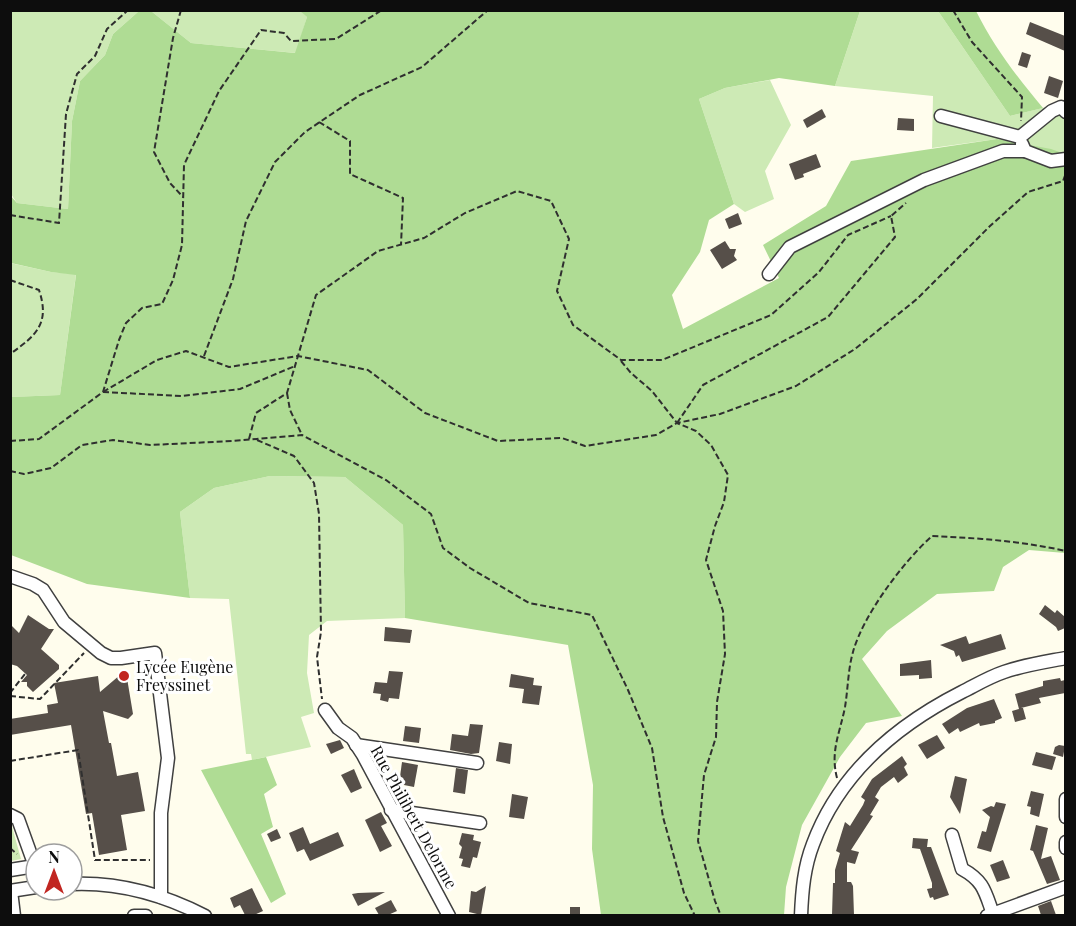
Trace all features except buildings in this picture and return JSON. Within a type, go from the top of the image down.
[{"type":"street","points":[[1020,137],[1052,111],[1061,107],[1065,112]]},
{"type":"street","points":[[941,116],[1020,137]]},
{"type":"street","points":[[1020,137],[1025,151]]},
{"type":"street","points":[[769,274],[790,247],[924,180],[1003,151],[1025,151],[1051,160],[1065,159]]},
{"type":"street","points":[[10,576],[43,590],[64,622],[111,658],[155,653],[168,758],[161,813],[161,897]]},
{"type":"street","points":[[801,915],[804,882],[812,845],[831,806],[855,773],[889,738],[935,706],[1003,673],[1065,658]]},
{"type":"street","name":"Rue Philibert Delorme","points":[[325,710],[338,728],[352,738],[450,915]]},
{"type":"street","points":[[356,745],[477,763]]},
{"type":"street","points":[[1065,799],[1065,817]]},
{"type":"street","points":[[391,810],[480,823]]},
{"type":"street","points":[[10,815],[18,819],[26,842]]},
{"type":"street","points":[[952,835],[962,869],[983,885],[990,914],[1065,886]]},
{"type":"street","points":[[1065,843],[1065,848]]},
{"type":"street","points":[[84,885],[114,886],[161,897],[182,911],[205,915]]},
{"type":"street","points":[[11,891],[14,915]]},
{"type":"street","points":[[134,915],[146,915]]},
{"type":"path","points":[[10,215],[59,223],[66,114],[77,74],[94,56],[106,29],[128,10]]},
{"type":"path","points":[[181,10],[173,38],[154,152],[170,183],[183,197]]},
{"type":"path","points":[[102,393],[126,323],[142,308],[162,304],[173,280],[182,245],[184,165],[219,92],[261,30],[284,33],[291,41],[336,39],[382,10]]},
{"type":"path","points":[[203,357],[233,279],[246,221],[275,162],[305,132],[360,95],[422,67],[488,10]]},
{"type":"path","points":[[953,10],[972,42],[1022,97],[1020,137]]},
{"type":"path","points":[[319,122],[350,141],[350,174],[403,198],[400,244]]},
{"type":"path","points":[[10,441],[39,439],[102,393],[157,360],[186,351],[229,368],[298,356],[368,370],[425,413],[498,441],[562,438],[585,446],[656,435],[676,423],[720,414],[796,386],[855,349],[917,299],[990,225],[1028,192],[1063,181],[1065,173]]},
{"type":"path","points":[[302,435],[290,410],[287,393],[316,295],[378,250],[424,238],[465,213],[517,191],[551,201],[569,239],[557,291],[573,325],[621,360],[663,360],[771,315],[819,272],[848,235],[891,216],[908,200]]},
{"type":"path","points":[[676,423],[703,385],[828,317],[895,237],[891,216]]},
{"type":"path","points":[[10,280],[39,290],[45,312],[36,332],[10,354]]},
{"type":"path","points":[[619,358],[631,374],[652,391],[676,423],[696,431],[711,445],[728,475],[724,502],[706,560],[723,611],[724,654],[717,702],[716,737],[704,775],[698,841],[721,915]]},
{"type":"path","points":[[102,393],[182,396],[240,389],[295,366]]},
{"type":"path","points":[[249,440],[256,413],[287,393]]},
{"type":"path","points":[[10,471],[24,474],[51,468],[82,445],[113,440],[150,445],[302,435],[386,480],[431,514],[443,548],[470,568],[529,603],[592,615],[628,690],[652,748],[663,817],[684,893],[695,915]]},
{"type":"path","points":[[254,439],[294,456],[314,483],[319,514],[321,570],[321,632],[317,657],[319,683],[325,710]]},
{"type":"path","points":[[840,792],[833,762],[853,652],[874,606],[917,549],[932,536],[989,539],[1040,545],[1065,551]]},
{"type":"path","points":[[25,674],[10,694],[40,699],[92,645]]},
{"type":"path","points":[[10,761],[78,750],[95,860],[161,860]]},
{"type":"green space","points":[[300,10],[307,17],[296,53],[191,43],[151,11]]},
{"type":"green space","points":[[10,11],[139,11],[113,34],[105,55],[80,81],[72,121],[68,209],[17,203],[11,194]]},
{"type":"green space","points":[[139,11],[151,11],[191,43],[295,53],[307,17],[300,11],[860,11],[835,86],[779,78],[725,88],[699,99],[734,204],[709,220],[700,252],[672,295],[683,329],[779,278],[763,245],[826,206],[851,161],[997,139],[1051,149],[1065,154],[1065,553],[1029,550],[1003,567],[994,591],[937,594],[887,631],[862,659],[902,716],[866,723],[840,757],[802,825],[786,887],[784,915],[601,915],[592,849],[593,785],[568,645],[405,618],[403,525],[345,477],[270,476],[214,488],[180,512],[190,598],[87,584],[11,555],[11,397],[60,395],[76,275],[11,263],[10,195],[17,203],[68,209],[72,121],[80,81],[105,55],[113,34]]},
{"type":"green space","points":[[860,11],[938,11],[1010,116],[1063,103],[1066,107],[1065,154],[997,139],[932,148],[933,96],[835,86]]},
{"type":"green space","points":[[938,11],[976,11],[1006,61],[1043,108],[1010,116]]},
{"type":"green space","points":[[770,80],[791,125],[765,171],[774,199],[745,212],[734,204],[699,99],[725,88]]},
{"type":"green space","points":[[10,263],[51,272],[76,274],[60,395],[11,397]]},
{"type":"green space","points":[[270,476],[345,477],[403,525],[405,618],[327,621],[309,635],[307,673],[314,713],[301,717],[311,747],[252,760],[251,754],[246,754],[229,599],[190,598],[180,512],[214,488]]},
{"type":"green space","points":[[266,757],[277,785],[264,794],[273,827],[261,834],[286,894],[271,903],[201,770]]},
{"type":"green space","points":[[11,823],[21,859],[10,861]]},
{"type":"place","name":"Lycée Eugène Freyssinet","points":[[124,676]]}]
